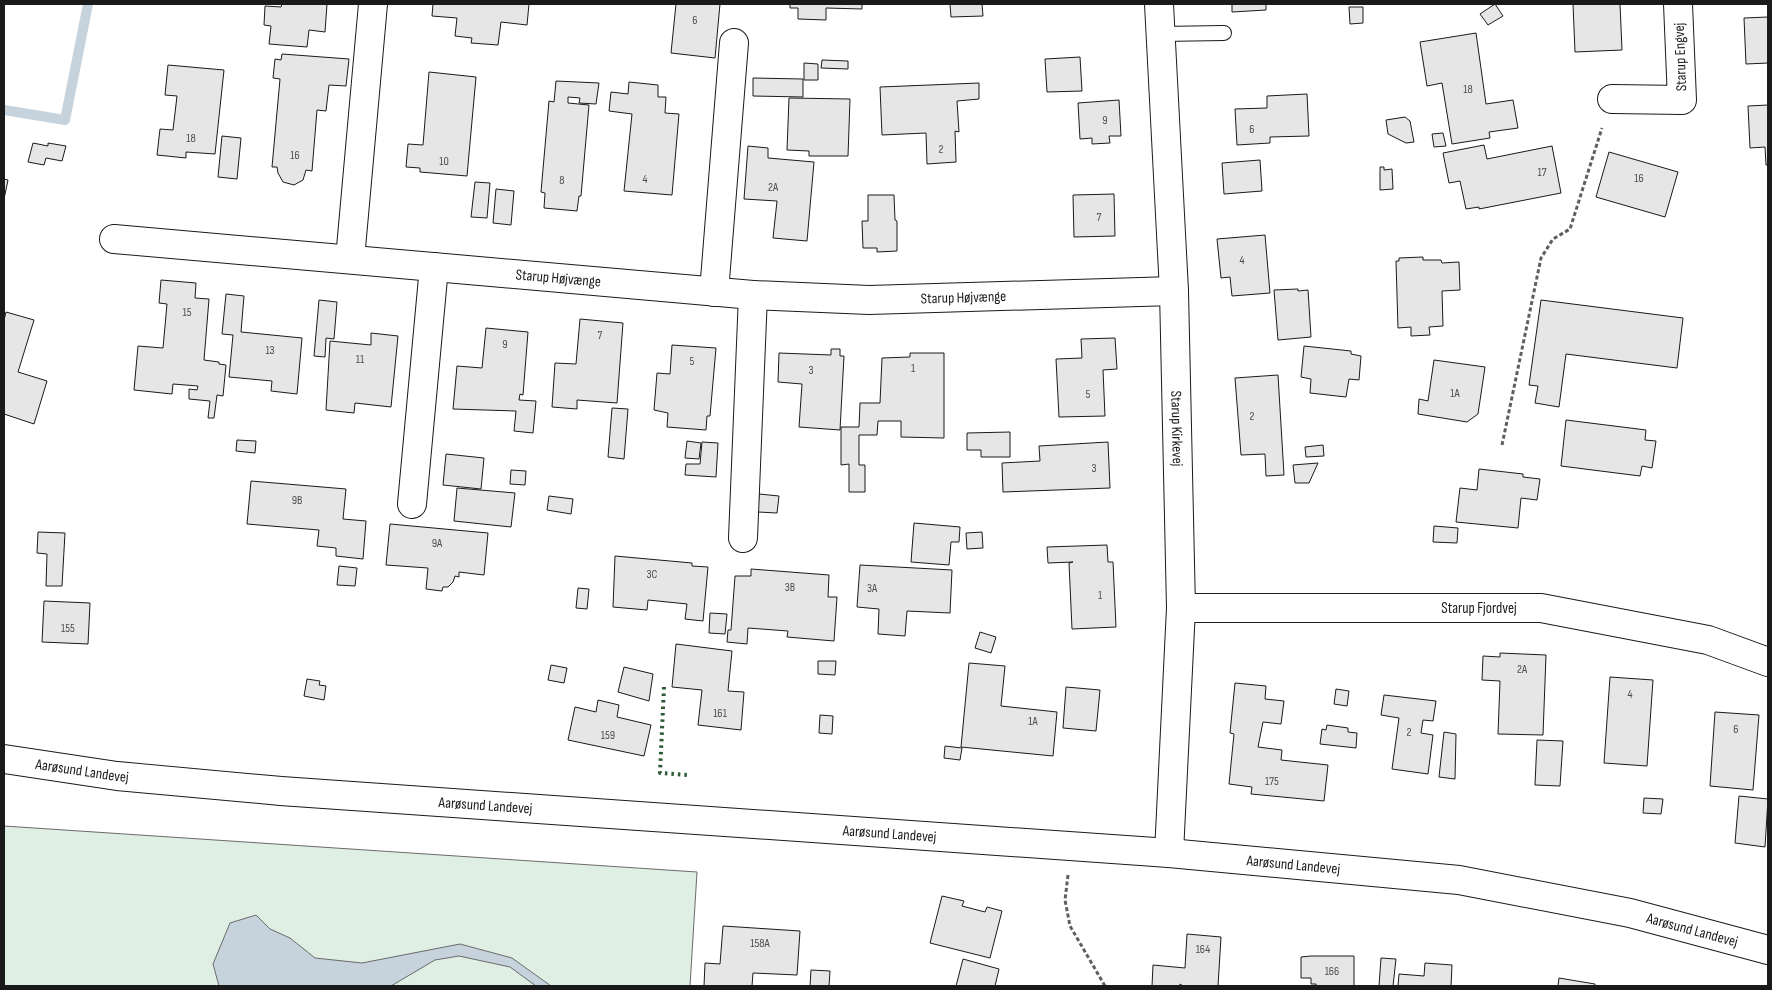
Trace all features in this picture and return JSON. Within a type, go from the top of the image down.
[{"type":"street","points":[[350,259],[373,4]]},
{"type":"street","name":"Starup Kirkevej","points":[[1159,4],[1174,291],[1181,608],[1169,853]]},
{"type":"street","name":"Starup Engvej","points":[[1612,99],[1682,100],[1678,4]]},
{"type":"street","points":[[714,292],[734,43]]},
{"type":"street","name":"Starup Højvænge","points":[[114,238],[754,295],[869,300],[1174,291]]},
{"type":"street","points":[[412,504],[434,267]]},
{"type":"street","points":[[743,538],[754,295]]},
{"type":"street","name":"Starup Fjordvej","points":[[1181,608],[1541,608],[1708,640],[1768,662]]},
{"type":"street","name":"Aarøsund Landevej","points":[[4,759],[117,776],[281,791],[1169,853],[1459,880],[1630,912],[1768,950]]},
{"type":"lane","points":[[1161,34],[1224,33]]},
{"type":"path","points":[[1502,445],[1541,258],[1553,239],[1570,229],[1612,99]]},
{"type":"path","points":[[1071,847],[1065,900],[1070,926],[1106,986]]},
{"type":"green space","points":[[4,826],[697,872],[690,986],[4,986]]},
{"type":"shaded area","points":[[256,915],[270,929],[290,938],[315,958],[362,963],[460,944],[512,958],[551,986],[536,986],[510,967],[459,956],[435,960],[391,986],[219,986],[213,964],[230,923]]},
{"type":"building","points":[[282,4],[327,4],[325,32],[309,30],[307,47],[269,44],[271,26],[264,25],[265,6],[281,7]]},
{"type":"building","points":[[433,4],[529,4],[527,25],[501,22],[498,45],[471,43],[472,38],[455,36],[457,18],[432,16]]},
{"type":"building","points":[[676,4],[720,4],[715,58],[671,53]]},
{"type":"building","points":[[790,4],[862,4],[862,9],[826,8],[826,20],[798,19],[798,8],[790,8]]},
{"type":"building","points":[[950,4],[982,4],[983,16],[951,17]]},
{"type":"building","points":[[1232,4],[1266,4],[1266,10],[1232,12]]},
{"type":"building","points":[[1495,4],[1503,16],[1488,25],[1480,14]]},
{"type":"building","points":[[1573,4],[1620,4],[1622,50],[1575,52]]},
{"type":"building","points":[[1349,7],[1363,7],[1363,23],[1350,24]]},
{"type":"building","points":[[1768,17],[1768,63],[1746,64],[1744,18]]},
{"type":"building","points":[[1476,33],[1486,104],[1513,100],[1518,128],[1489,132],[1490,138],[1452,144],[1442,83],[1427,86],[1420,42]]},
{"type":"building","points":[[282,54],[349,59],[346,86],[329,85],[326,111],[317,110],[312,171],[306,170],[303,180],[294,185],[283,182],[277,167],[272,167],[280,79],[273,78],[275,59],[281,60]]},
{"type":"building","points":[[1080,57],[1082,91],[1047,92],[1045,59]]},
{"type":"building","points":[[822,60],[848,61],[848,69],[821,68]]},
{"type":"building","points":[[804,63],[818,64],[818,80],[804,80]]},
{"type":"building","points":[[168,65],[224,70],[215,154],[186,152],[186,158],[157,155],[160,129],[173,130],[177,96],[165,95]]},
{"type":"building","points":[[429,72],[476,77],[467,176],[420,172],[420,168],[406,167],[408,144],[423,145]]},
{"type":"building","points":[[753,78],[803,79],[803,97],[753,96]]},
{"type":"building","points":[[556,81],[599,83],[596,104],[579,103],[580,98],[568,97],[568,103],[589,105],[581,196],[579,196],[577,211],[544,208],[545,193],[541,192],[549,101],[554,102]]},
{"type":"building","points":[[629,82],[658,85],[658,97],[666,97],[665,113],[679,114],[672,195],[624,191],[632,114],[609,111],[611,92],[628,94]]},
{"type":"building","points":[[979,83],[979,99],[957,101],[959,132],[955,131],[956,162],[927,164],[926,133],[882,135],[880,87]]},
{"type":"building","points":[[1307,94],[1309,136],[1270,137],[1270,143],[1237,145],[1235,109],[1267,108],[1267,96]]},
{"type":"building","points":[[789,98],[850,99],[848,156],[809,156],[809,151],[787,150]]},
{"type":"building","points":[[1119,100],[1121,136],[1109,136],[1110,143],[1092,144],[1092,138],[1080,139],[1078,103]]},
{"type":"building","points":[[1768,105],[1768,165],[1766,165],[1765,147],[1750,148],[1748,106]]},
{"type":"building","points":[[1405,117],[1410,121],[1414,142],[1406,143],[1388,134],[1386,120]]},
{"type":"building","points":[[1443,133],[1446,146],[1434,147],[1432,134]]},
{"type":"building","points":[[222,136],[241,138],[237,179],[218,177]]},
{"type":"building","points":[[33,143],[48,146],[48,143],[66,146],[62,161],[46,158],[44,165],[28,162]]},
{"type":"building","points":[[1484,145],[1487,159],[1552,146],[1561,193],[1479,209],[1479,207],[1466,209],[1460,181],[1449,183],[1443,153]]},
{"type":"building","points":[[748,146],[768,148],[768,158],[814,162],[807,241],[773,238],[777,201],[744,199]]},
{"type":"building","points":[[1609,152],[1678,172],[1665,217],[1596,197]]},
{"type":"building","points":[[1260,160],[1262,191],[1224,194],[1222,163]]},
{"type":"building","points":[[1380,167],[1384,167],[1384,170],[1392,169],[1393,189],[1380,190]]},
{"type":"building","points":[[4,179],[8,180],[4,199]]},
{"type":"building","points":[[475,182],[490,183],[487,218],[471,217]]},
{"type":"building","points":[[496,189],[514,191],[511,225],[493,223]]},
{"type":"building","points":[[1114,194],[1115,236],[1074,237],[1073,195]]},
{"type":"building","points":[[868,195],[894,195],[895,220],[897,221],[897,251],[877,252],[877,248],[863,248],[862,221],[868,221]]},
{"type":"building","points":[[1265,235],[1270,293],[1232,296],[1230,277],[1221,278],[1217,239]]},
{"type":"building","points":[[1423,257],[1423,260],[1441,260],[1442,263],[1459,262],[1460,290],[1442,291],[1443,326],[1429,327],[1430,335],[1411,336],[1411,327],[1398,328],[1396,261],[1399,261],[1399,258]]},
{"type":"building","points":[[161,280],[196,283],[195,298],[209,299],[204,360],[226,365],[223,396],[217,395],[214,418],[208,418],[210,401],[189,399],[189,389],[197,390],[198,386],[173,384],[172,394],[134,390],[138,346],[163,348],[167,304],[159,303]]},
{"type":"building","points":[[1298,289],[1298,291],[1308,290],[1311,337],[1278,340],[1274,290]]},
{"type":"building","points":[[226,294],[244,296],[241,332],[302,338],[297,394],[271,391],[272,381],[229,377],[233,335],[222,334]]},
{"type":"building","points":[[319,300],[337,302],[334,339],[326,338],[325,357],[314,356]]},
{"type":"building","points":[[1541,300],[1683,318],[1677,368],[1566,354],[1559,407],[1535,403],[1538,386],[1529,385]]},
{"type":"building","points":[[6,312],[34,320],[18,372],[47,381],[34,424],[4,414],[4,320]]},
{"type":"building","points":[[580,319],[623,323],[617,403],[577,400],[577,409],[552,407],[555,363],[576,364]]},
{"type":"building","points":[[486,328],[528,332],[523,395],[520,394],[519,400],[536,401],[533,433],[514,431],[516,411],[453,409],[457,366],[482,368]]},
{"type":"building","points":[[371,333],[398,336],[391,407],[355,403],[354,413],[326,410],[330,341],[371,345]]},
{"type":"building","points":[[1115,338],[1117,369],[1103,370],[1105,416],[1059,417],[1056,359],[1082,358],[1081,339]]},
{"type":"building","points":[[672,345],[716,348],[710,416],[707,416],[706,430],[667,427],[668,413],[654,410],[657,373],[670,374]]},
{"type":"building","points":[[1304,346],[1351,351],[1351,354],[1361,356],[1359,380],[1349,379],[1346,397],[1310,393],[1311,379],[1301,377]]},
{"type":"building","points":[[831,349],[840,349],[840,356],[844,356],[840,430],[799,427],[802,384],[778,382],[779,353],[831,355]]},
{"type":"building","points":[[910,353],[944,353],[944,438],[901,437],[901,421],[878,421],[877,435],[859,435],[859,465],[865,465],[865,492],[849,492],[849,464],[841,465],[841,427],[859,427],[860,403],[880,403],[882,358],[910,357]]},
{"type":"building","points":[[1434,360],[1485,367],[1478,414],[1467,422],[1418,414],[1419,399],[1428,401]]},
{"type":"building","points":[[1278,375],[1284,475],[1266,476],[1265,454],[1241,455],[1235,378]]},
{"type":"building","points":[[612,408],[628,409],[624,459],[608,457]]},
{"type":"building","points":[[1566,420],[1646,430],[1645,440],[1656,441],[1652,468],[1642,466],[1640,476],[1561,466]]},
{"type":"building","points":[[1010,432],[1010,457],[981,457],[981,450],[967,450],[967,433]]},
{"type":"building","points":[[237,440],[256,441],[255,453],[236,451]]},
{"type":"building","points":[[687,441],[701,443],[699,459],[685,458]]},
{"type":"building","points":[[702,442],[718,443],[716,477],[685,475],[686,464],[700,464]]},
{"type":"building","points":[[1108,442],[1110,488],[1003,492],[1002,463],[1040,461],[1039,446]]},
{"type":"building","points":[[1323,445],[1324,456],[1306,457],[1305,447]]},
{"type":"building","points":[[446,454],[484,458],[481,489],[443,485]]},
{"type":"building","points":[[1318,463],[1309,483],[1295,483],[1293,465]]},
{"type":"building","points":[[1479,469],[1523,474],[1523,477],[1540,479],[1537,500],[1521,498],[1518,528],[1456,522],[1460,488],[1477,490]]},
{"type":"building","points":[[511,470],[526,471],[525,485],[510,484]]},
{"type":"building","points":[[251,481],[346,489],[343,519],[366,521],[363,559],[336,556],[336,548],[317,546],[319,530],[247,524]]},
{"type":"building","points":[[457,488],[515,493],[511,527],[454,521]]},
{"type":"building","points":[[759,494],[779,496],[777,513],[758,512]]},
{"type":"building","points":[[549,496],[573,499],[571,514],[547,510]]},
{"type":"building","points":[[914,523],[960,527],[959,542],[951,542],[949,565],[911,562]]},
{"type":"building","points":[[390,524],[488,533],[484,575],[459,572],[459,577],[455,576],[453,582],[448,587],[443,587],[442,591],[426,589],[428,568],[386,565]]},
{"type":"building","points":[[1434,526],[1458,528],[1457,543],[1433,542]]},
{"type":"building","points":[[38,532],[65,533],[62,586],[46,586],[47,554],[37,553]]},
{"type":"building","points":[[982,532],[983,548],[967,549],[966,533]]},
{"type":"building","points":[[1107,545],[1108,562],[1113,562],[1116,627],[1072,629],[1069,563],[1073,562],[1048,563],[1047,547]]},
{"type":"building","points":[[615,556],[692,563],[692,566],[708,567],[703,621],[685,619],[687,604],[648,600],[647,610],[613,607]]},
{"type":"building","points":[[860,565],[952,570],[950,613],[907,611],[905,636],[878,634],[879,609],[857,607]]},
{"type":"building","points":[[339,566],[357,568],[355,586],[337,585]]},
{"type":"building","points":[[751,569],[829,575],[828,597],[837,597],[834,641],[787,637],[788,631],[748,628],[747,644],[727,642],[728,630],[731,630],[735,576],[751,576]]},
{"type":"building","points":[[578,588],[589,589],[587,609],[576,608]]},
{"type":"building","points":[[44,601],[90,603],[88,644],[42,642]]},
{"type":"building","points":[[710,613],[727,614],[725,634],[709,633]]},
{"type":"building","points":[[980,632],[996,637],[991,653],[975,648]]},
{"type":"building","points":[[676,644],[732,651],[728,691],[744,692],[741,730],[698,725],[702,690],[672,687]]},
{"type":"building","points":[[1500,653],[1546,655],[1543,735],[1498,734],[1500,681],[1482,680],[1483,656],[1500,657]]},
{"type":"building","points":[[818,661],[836,661],[835,675],[818,674]]},
{"type":"building","points":[[969,663],[1005,666],[1001,706],[1057,712],[1053,756],[961,747]]},
{"type":"building","points":[[551,665],[567,668],[564,683],[548,680]]},
{"type":"building","points":[[624,667],[653,674],[649,701],[618,692]]},
{"type":"building","points":[[1610,677],[1653,680],[1647,766],[1604,763]]},
{"type":"building","points":[[307,679],[320,681],[319,685],[326,686],[324,700],[304,696]]},
{"type":"building","points":[[1235,683],[1266,686],[1265,699],[1284,701],[1281,724],[1263,722],[1258,747],[1282,750],[1281,760],[1328,765],[1324,801],[1251,794],[1252,787],[1229,784],[1234,734],[1230,733]]},
{"type":"building","points":[[1066,687],[1100,690],[1096,731],[1063,728]]},
{"type":"building","points":[[1336,689],[1349,691],[1347,706],[1334,704]]},
{"type":"building","points":[[1384,695],[1436,701],[1433,721],[1423,720],[1421,733],[1433,735],[1428,774],[1392,769],[1399,718],[1381,715]]},
{"type":"building","points":[[598,700],[619,705],[617,717],[651,725],[644,756],[568,740],[575,707],[596,712]]},
{"type":"building","points":[[1715,712],[1759,715],[1753,790],[1710,786]]},
{"type":"building","points":[[820,715],[833,716],[832,734],[819,733]]},
{"type":"building","points":[[1327,725],[1348,728],[1348,732],[1357,733],[1356,748],[1320,744],[1322,729],[1326,730]]},
{"type":"building","points":[[1444,732],[1456,734],[1455,779],[1439,777]]},
{"type":"building","points":[[1537,740],[1563,741],[1560,786],[1535,785]]},
{"type":"building","points":[[945,746],[962,748],[960,760],[944,758]]},
{"type":"building","points":[[1739,796],[1768,799],[1765,847],[1735,843]]},
{"type":"building","points":[[1644,798],[1663,799],[1661,814],[1643,813]]},
{"type":"building","points":[[942,896],[964,901],[962,906],[985,912],[987,907],[1002,911],[990,958],[930,943]]},
{"type":"building","points":[[723,926],[800,931],[797,975],[753,973],[752,986],[704,986],[705,963],[720,964]]},
{"type":"building","points":[[1187,934],[1221,937],[1218,986],[1183,986],[1180,984],[1180,986],[1152,986],[1153,965],[1185,968]]},
{"type":"building","points":[[1354,956],[1354,986],[1316,986],[1316,984],[1311,984],[1311,978],[1301,978],[1301,957]]},
{"type":"building","points":[[1381,958],[1396,959],[1393,986],[1379,986]]},
{"type":"building","points":[[963,959],[999,969],[995,986],[956,986]]},
{"type":"building","points":[[1425,963],[1452,965],[1451,986],[1398,986],[1399,974],[1424,976]]},
{"type":"building","points":[[811,970],[830,971],[829,986],[810,986]]},
{"type":"building","points":[[1559,978],[1595,984],[1595,986],[1558,986]]},
{"type":"waterway","points":[[4,110],[65,120],[88,4]]},
{"type":"hedge","points":[[664,687],[660,773],[688,775]]}]
